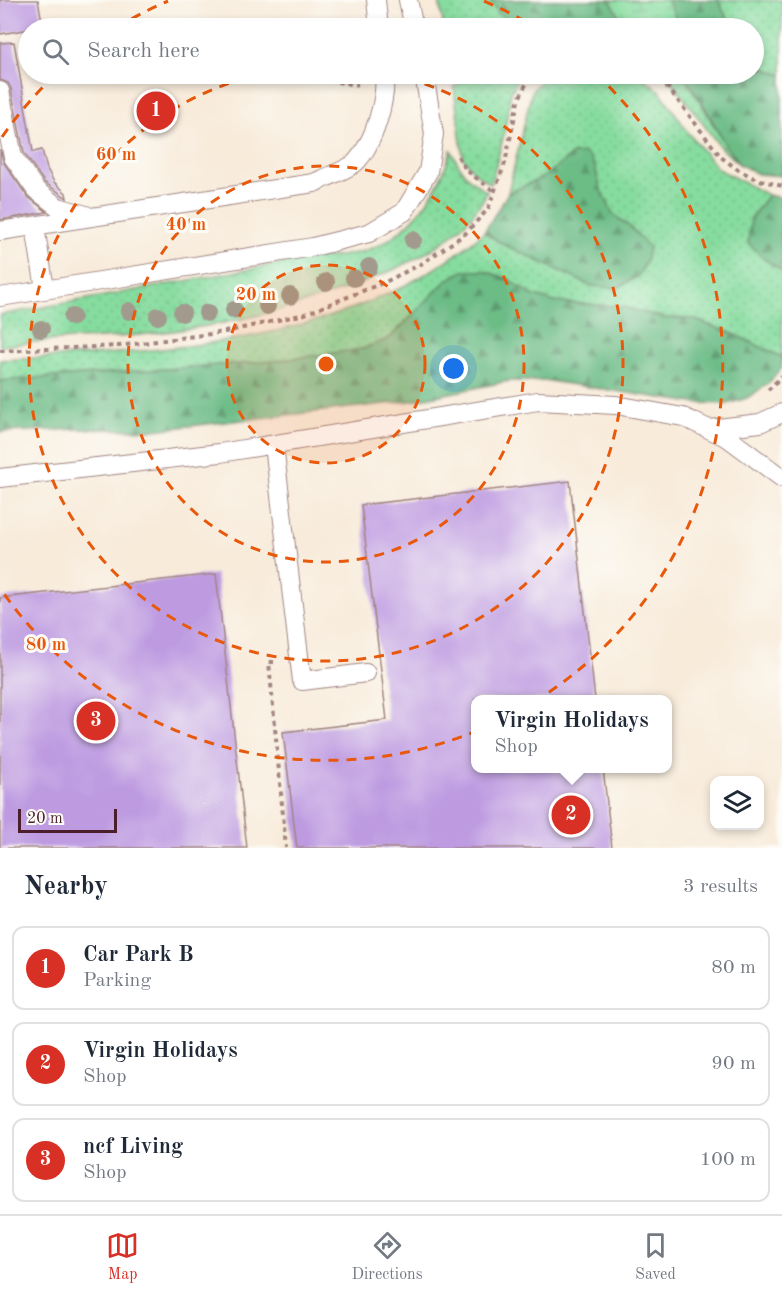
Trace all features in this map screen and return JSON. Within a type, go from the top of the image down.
[{"type":"lane","points":[[376,0],[378,18]]},
{"type":"lane","points":[[408,0],[412,18]]},
{"type":"lane","points":[[0,231],[314,183],[355,163],[373,136],[386,84]]},
{"type":"lane","points":[[0,297],[313,247],[369,233],[404,212],[428,172],[434,134],[426,84]]},
{"type":"lane","points":[[0,91],[13,157],[36,190],[58,207],[93,217]]},
{"type":"lane","points":[[36,233],[45,289]]},
{"type":"lane","points":[[0,478],[274,445],[538,401],[616,405],[683,417],[728,438],[782,478]]},
{"type":"lane","points":[[710,429],[760,423],[782,413]]},
{"type":"lane","points":[[274,445],[302,681],[366,673]]},
{"type":"path","points":[[351,84],[358,85]]},
{"type":"path","points":[[664,84],[721,158],[756,179],[782,186]]},
{"type":"path","points":[[286,848],[269,662],[299,660]]},
{"type":"green space","points":[[439,0],[490,0],[499,14],[505,18],[442,18]]},
{"type":"green space","points":[[490,0],[610,0],[619,15],[618,18],[505,18],[499,14]]},
{"type":"green space","points":[[610,0],[668,0],[675,17],[623,18]]},
{"type":"green space","points":[[668,0],[718,0],[727,18],[675,18]]},
{"type":"green space","points":[[718,0],[782,0],[782,75],[764,68],[764,18],[727,18]]},
{"type":"green space","points":[[764,68],[782,75],[782,176],[758,174],[739,164],[727,148],[690,84],[764,84]]},
{"type":"green space","points":[[458,84],[515,84],[511,92],[504,134],[491,184],[476,174],[463,158],[454,87]]},
{"type":"green space","points":[[538,84],[651,84],[660,91],[690,135],[718,169],[768,195],[751,218],[763,258],[782,271],[782,357],[731,333],[693,319],[664,318],[623,307],[554,302],[532,295],[508,279],[485,271],[463,271],[447,280],[390,338],[363,349],[275,361],[0,381],[0,360],[191,346],[255,335],[317,320],[377,299],[433,270],[484,232],[503,244],[591,286],[638,276],[646,262],[649,247],[630,227],[613,214],[600,187],[595,167],[573,154],[542,178],[508,193],[532,91]]},
{"type":"green space","points":[[673,84],[689,84],[739,164],[721,148]]},
{"type":"green space","points":[[451,150],[465,174],[487,192],[469,219],[457,231],[416,259],[386,273],[288,308],[221,323],[153,334],[52,340],[0,346],[0,315],[310,258],[350,254],[373,248],[404,228],[417,215],[437,184]]},
{"type":"green space","points":[[584,153],[590,157],[595,167],[600,187],[613,214],[630,227],[649,247],[646,262],[638,276],[618,288],[591,286],[503,244],[484,232],[508,193],[542,178],[573,154]]},
{"type":"green space","points":[[768,195],[782,198],[782,271],[763,258],[748,243],[751,218]]},
{"type":"green space","points":[[463,271],[485,271],[508,279],[532,295],[554,302],[623,307],[664,318],[693,319],[731,333],[782,357],[782,368],[768,384],[747,398],[727,404],[694,403],[549,381],[509,381],[411,401],[154,430],[81,429],[0,432],[0,381],[275,361],[363,349],[390,338],[447,280]]},
{"type":"building","points":[[0,0],[38,0],[41,18],[18,18],[18,31],[0,34]]},
{"type":"building","points":[[14,42],[18,84],[21,84],[33,152],[42,150],[47,169],[54,182],[66,193],[67,198],[44,182],[24,153],[11,89],[8,83],[0,80],[0,43]]},
{"type":"building","points":[[0,149],[4,163],[27,196],[47,212],[0,220]]},
{"type":"building","points":[[570,481],[595,695],[471,695],[471,773],[604,773],[612,848],[297,848],[283,732],[387,720],[361,505]]},
{"type":"building","points":[[216,574],[247,848],[0,848],[0,598]]},
{"type":"place","name":"Car Park B","points":[[156,111]]},
{"type":"place","name":"ncf Living","points":[[96,721]]},
{"type":"place","name":"Virgin Holidays","points":[[571,815]]}]
